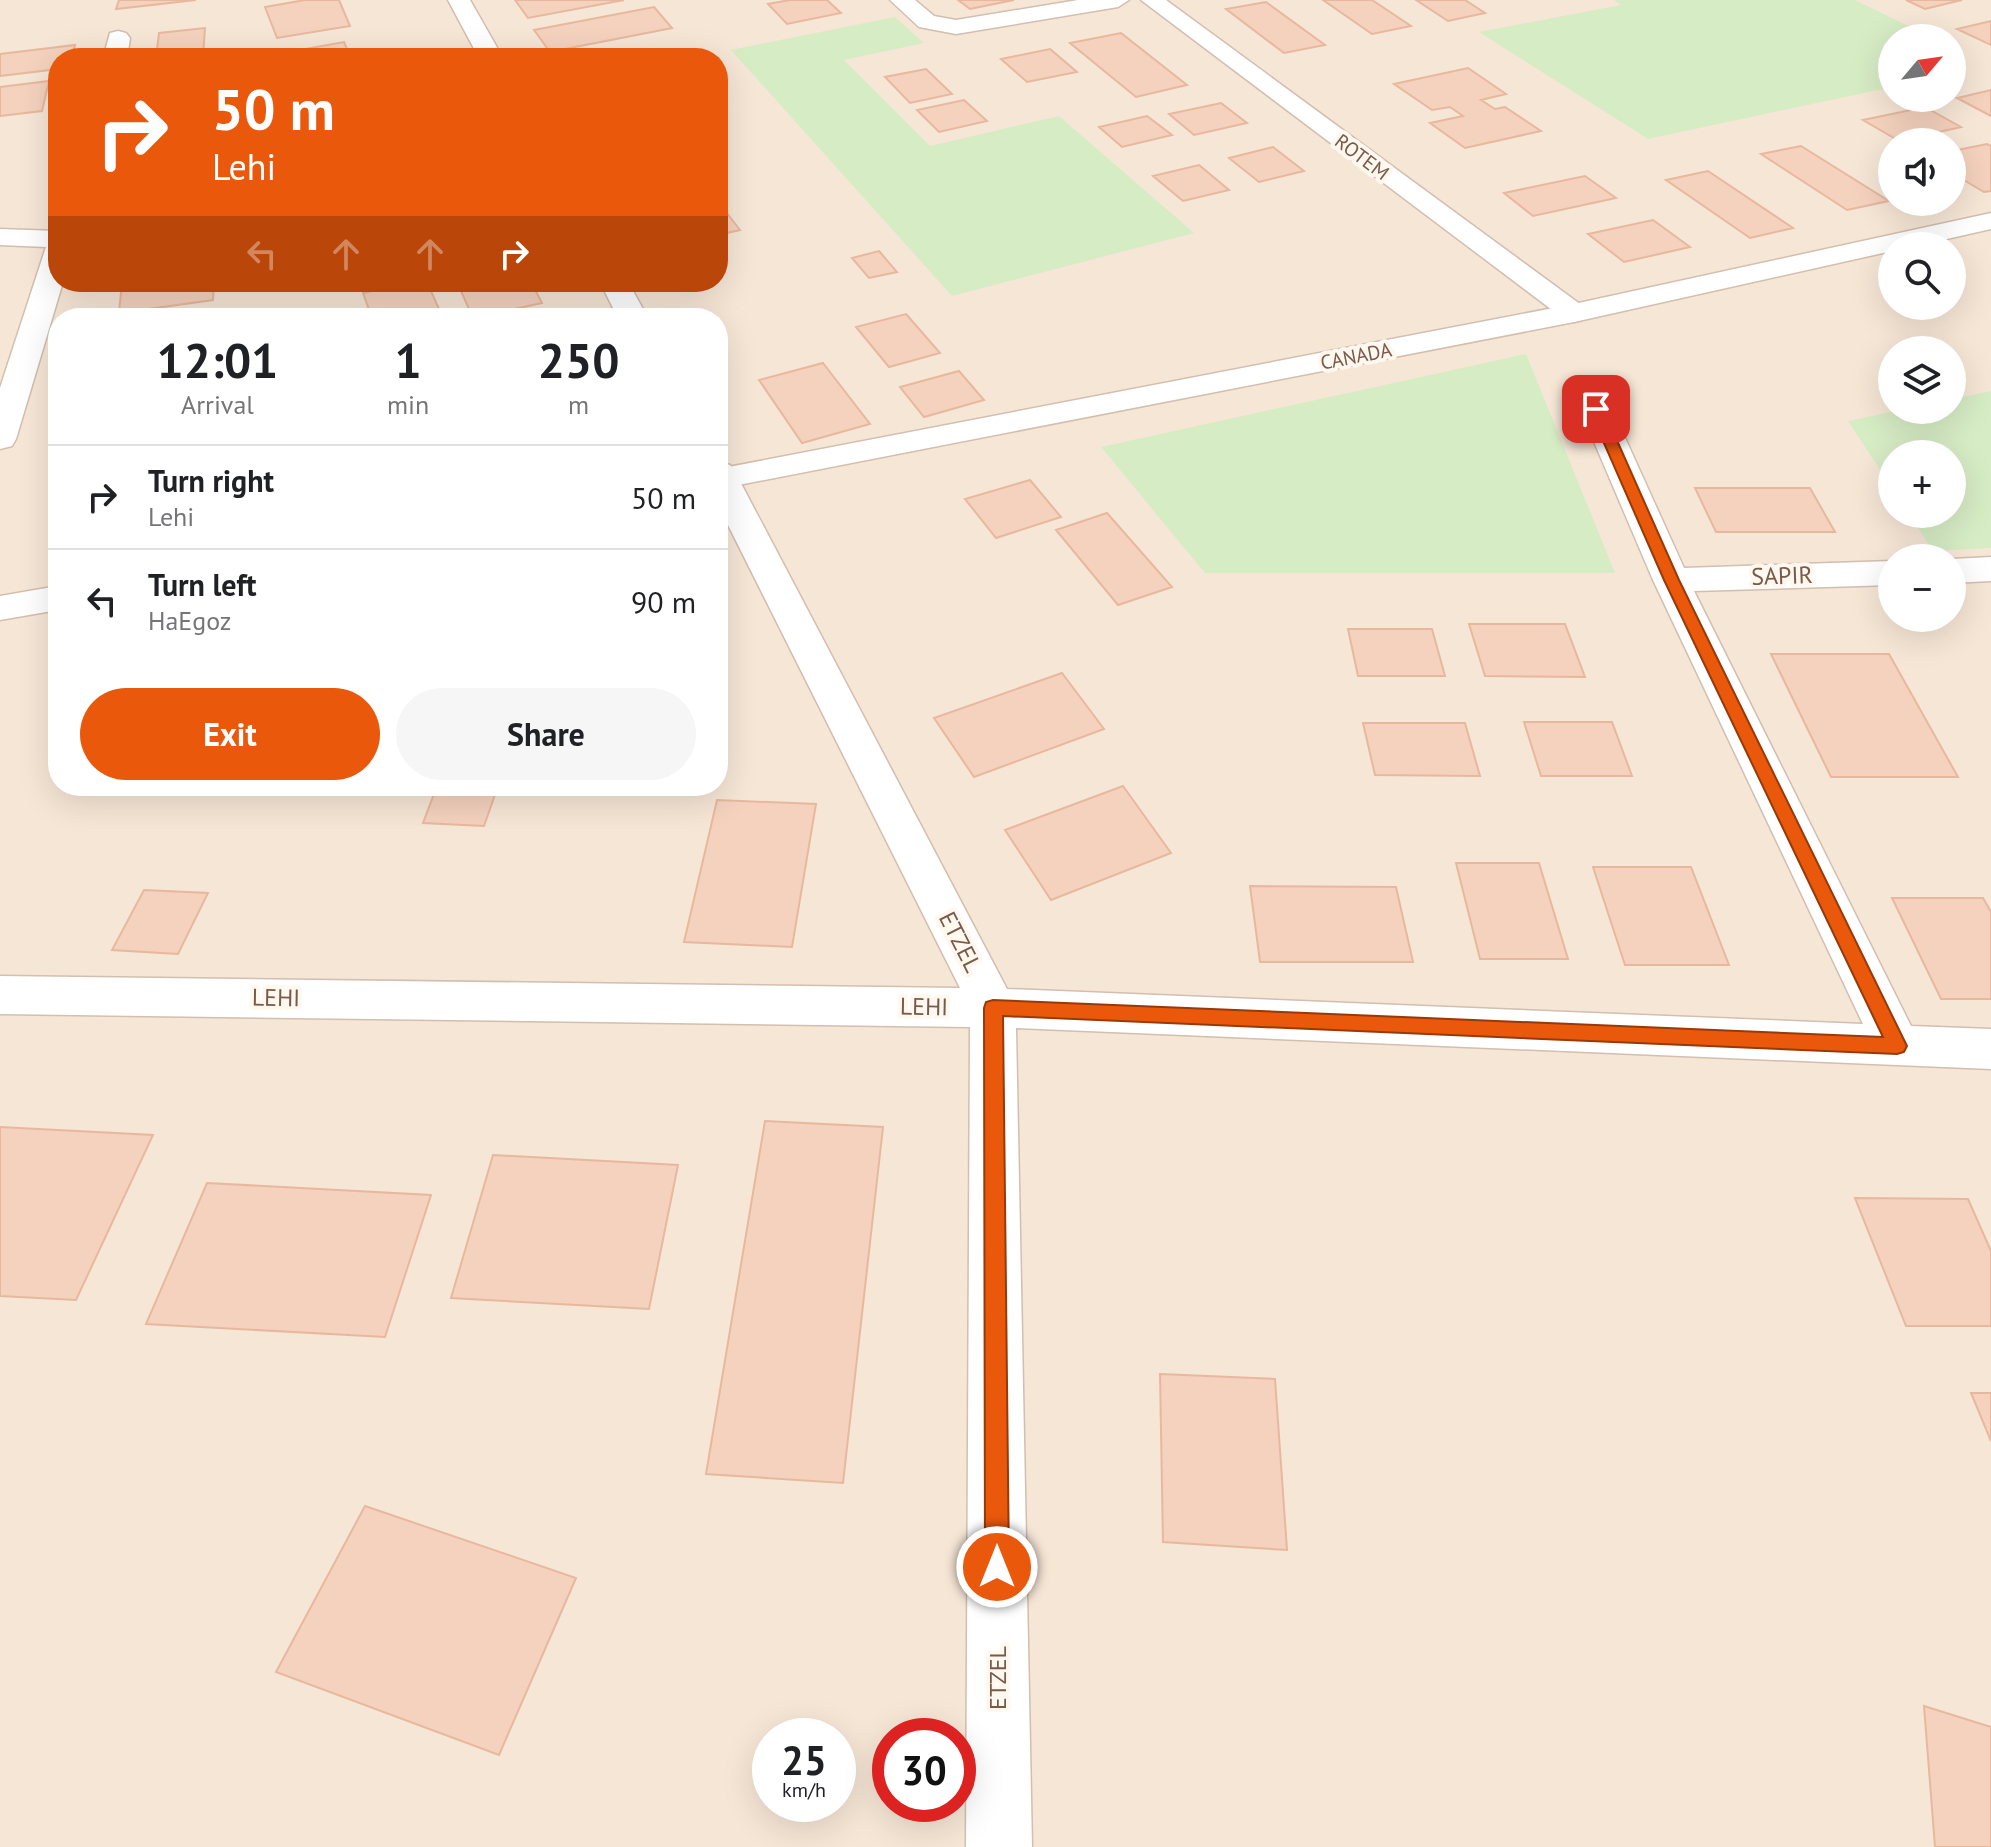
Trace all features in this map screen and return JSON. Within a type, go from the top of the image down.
[{"type":"street","points":[[459,0],[485,48]]},
{"type":"street","points":[[901,0],[927,22],[956,27],[1118,0]]},
{"type":"street","name":"ROTEM","points":[[1152,0],[1574,313]]},
{"type":"street","name":"CANADA","points":[[728,474],[1574,313],[1991,221]]},
{"type":"street","points":[[0,237],[48,239]]},
{"type":"street","points":[[0,439],[48,283]]},
{"type":"street","points":[[1596,409],[1671,580],[1897,1046]]},
{"type":"street","name":"ETZEL","points":[[728,493],[993,1008],[999,1847]]},
{"type":"street","points":[[1966,570],[1991,569]]},
{"type":"street","name":"SAPIR","points":[[1671,580],[1878,573]]},
{"type":"street","points":[[0,608],[48,600]]},
{"type":"street","name":"LEHI","points":[[0,995],[993,1008],[1991,1049]]},
{"type":"shaded area","points":[[0,0],[1991,0],[1991,1847],[0,1847]]},
{"type":"green space","points":[[1614,0],[1855,0],[1904,24],[1878,24],[1878,90],[1648,139],[1479,32],[1621,5]]},
{"type":"green space","points":[[895,17],[924,43],[844,60],[930,146],[1059,116],[1194,233],[952,296],[731,50]]},
{"type":"green space","points":[[1526,354],[1615,573],[1205,573],[1101,447]]},
{"type":"green space","points":[[1991,391],[1991,548],[1966,549],[1966,544],[1928,544],[1918,528],[1966,528],[1966,440],[1878,440],[1878,467],[1848,421],[1878,415],[1878,424],[1966,424],[1966,396]]},
{"type":"building","points":[[119,0],[196,0],[116,9]]},
{"type":"building","points":[[305,0],[339,0],[350,26],[277,38],[265,7]]},
{"type":"building","points":[[515,0],[624,0],[528,18]]},
{"type":"building","points":[[790,0],[827,0],[841,13],[787,24],[768,4]]},
{"type":"building","points":[[958,0],[1014,0],[970,9]]},
{"type":"building","points":[[1323,0],[1372,0],[1411,26],[1372,34]]},
{"type":"building","points":[[1416,0],[1465,0],[1485,13],[1448,21]]},
{"type":"building","points":[[1906,0],[1962,0],[1925,9]]},
{"type":"building","points":[[1266,2],[1325,45],[1284,53],[1226,9]]},
{"type":"building","points":[[654,7],[672,28],[570,48],[547,48],[534,30]]},
{"type":"building","points":[[1991,21],[1991,45],[1966,33],[1966,27]]},
{"type":"building","points":[[205,28],[204,48],[157,48],[159,33]]},
{"type":"building","points":[[1121,33],[1187,85],[1136,97],[1070,43]]},
{"type":"building","points":[[344,42],[347,48],[310,48]]},
{"type":"building","points":[[48,48],[48,70],[0,76],[0,54]]},
{"type":"building","points":[[1050,49],[1077,72],[1027,82],[1001,59]]},
{"type":"building","points":[[1468,68],[1506,94],[1481,100],[1495,109],[1505,107],[1541,131],[1465,148],[1430,123],[1463,116],[1450,107],[1432,110],[1394,84]]},
{"type":"building","points":[[926,69],[952,94],[910,103],[885,77]]},
{"type":"building","points":[[48,81],[42,111],[0,116],[0,87]]},
{"type":"building","points":[[1991,90],[1991,116],[1966,103],[1966,96]]},
{"type":"building","points":[[964,100],[987,121],[939,132],[917,110]]},
{"type":"building","points":[[1221,103],[1247,123],[1194,135],[1169,114]]},
{"type":"building","points":[[1901,112],[1934,112],[1961,127],[1878,129],[1863,120]]},
{"type":"building","points":[[1147,116],[1172,135],[1122,147],[1099,127]]},
{"type":"building","points":[[1801,146],[1878,194],[1878,203],[1847,210],[1761,154]]},
{"type":"building","points":[[1991,146],[1991,191],[1984,192],[1966,181],[1966,148]]},
{"type":"building","points":[[1273,147],[1304,171],[1259,182],[1229,158]]},
{"type":"building","points":[[1199,165],[1229,190],[1183,201],[1153,176]]},
{"type":"building","points":[[1708,171],[1793,228],[1750,238],[1666,180]]},
{"type":"building","points":[[1585,176],[1616,198],[1533,216],[1504,193]]},
{"type":"building","points":[[728,214],[740,230],[728,233]]},
{"type":"building","points":[[1653,220],[1690,247],[1624,262],[1588,234]]},
{"type":"building","points":[[879,251],[897,272],[869,278],[852,258]]},
{"type":"building","points":[[121,292],[213,292],[213,300],[155,308],[119,308]]},
{"type":"building","points":[[431,292],[439,308],[368,308],[363,293]]},
{"type":"building","points":[[461,292],[536,292],[542,303],[519,308],[469,308]]},
{"type":"building","points":[[906,314],[940,353],[889,367],[856,327]]},
{"type":"building","points":[[823,363],[870,424],[802,443],[759,380]]},
{"type":"building","points":[[959,371],[984,400],[924,417],[900,387]]},
{"type":"building","points":[[1030,480],[1061,517],[996,538],[965,499]]},
{"type":"building","points":[[1695,488],[1810,488],[1835,532],[1716,532]]},
{"type":"building","points":[[1107,513],[1172,587],[1118,605],[1056,530]]},
{"type":"building","points":[[1469,624],[1565,624],[1585,677],[1485,676]]},
{"type":"building","points":[[1348,629],[1432,629],[1445,676],[1358,676]]},
{"type":"building","points":[[1771,654],[1889,654],[1958,777],[1831,777]]},
{"type":"building","points":[[1062,673],[1104,729],[974,777],[934,718]]},
{"type":"building","points":[[1524,722],[1612,722],[1632,776],[1541,776]]},
{"type":"building","points":[[1363,723],[1465,723],[1480,776],[1375,775]]},
{"type":"building","points":[[1123,786],[1171,853],[1051,900],[1005,830]]},
{"type":"building","points":[[433,796],[494,796],[484,826],[423,823]]},
{"type":"building","points":[[717,800],[816,804],[792,947],[684,942]]},
{"type":"building","points":[[1456,863],[1539,863],[1568,959],[1480,959]]},
{"type":"building","points":[[1593,867],[1691,867],[1729,965],[1625,965]]},
{"type":"building","points":[[1250,886],[1396,887],[1413,962],[1260,962]]},
{"type":"building","points":[[144,890],[208,893],[178,954],[112,950]]},
{"type":"building","points":[[1892,898],[1983,898],[1991,912],[1991,999],[1941,999]]},
{"type":"building","points":[[765,1121],[883,1127],[843,1483],[706,1474]]},
{"type":"building","points":[[0,1127],[153,1135],[76,1300],[0,1296]]},
{"type":"building","points":[[493,1155],[678,1165],[649,1309],[451,1298]]},
{"type":"building","points":[[207,1183],[431,1195],[385,1337],[146,1324]]},
{"type":"building","points":[[1855,1198],[1968,1199],[1991,1251],[1991,1326],[1906,1326]]},
{"type":"building","points":[[1160,1374],[1275,1379],[1287,1550],[1163,1542]]},
{"type":"building","points":[[1971,1393],[1991,1393],[1991,1441]]},
{"type":"building","points":[[365,1506],[576,1578],[499,1755],[276,1672]]},
{"type":"building","points":[[1924,1706],[1991,1727],[1991,1847],[1935,1847]]},
{"type":"route","points":[[997,1567],[993,1008],[1897,1046],[1671,580],[1596,409]]}]
